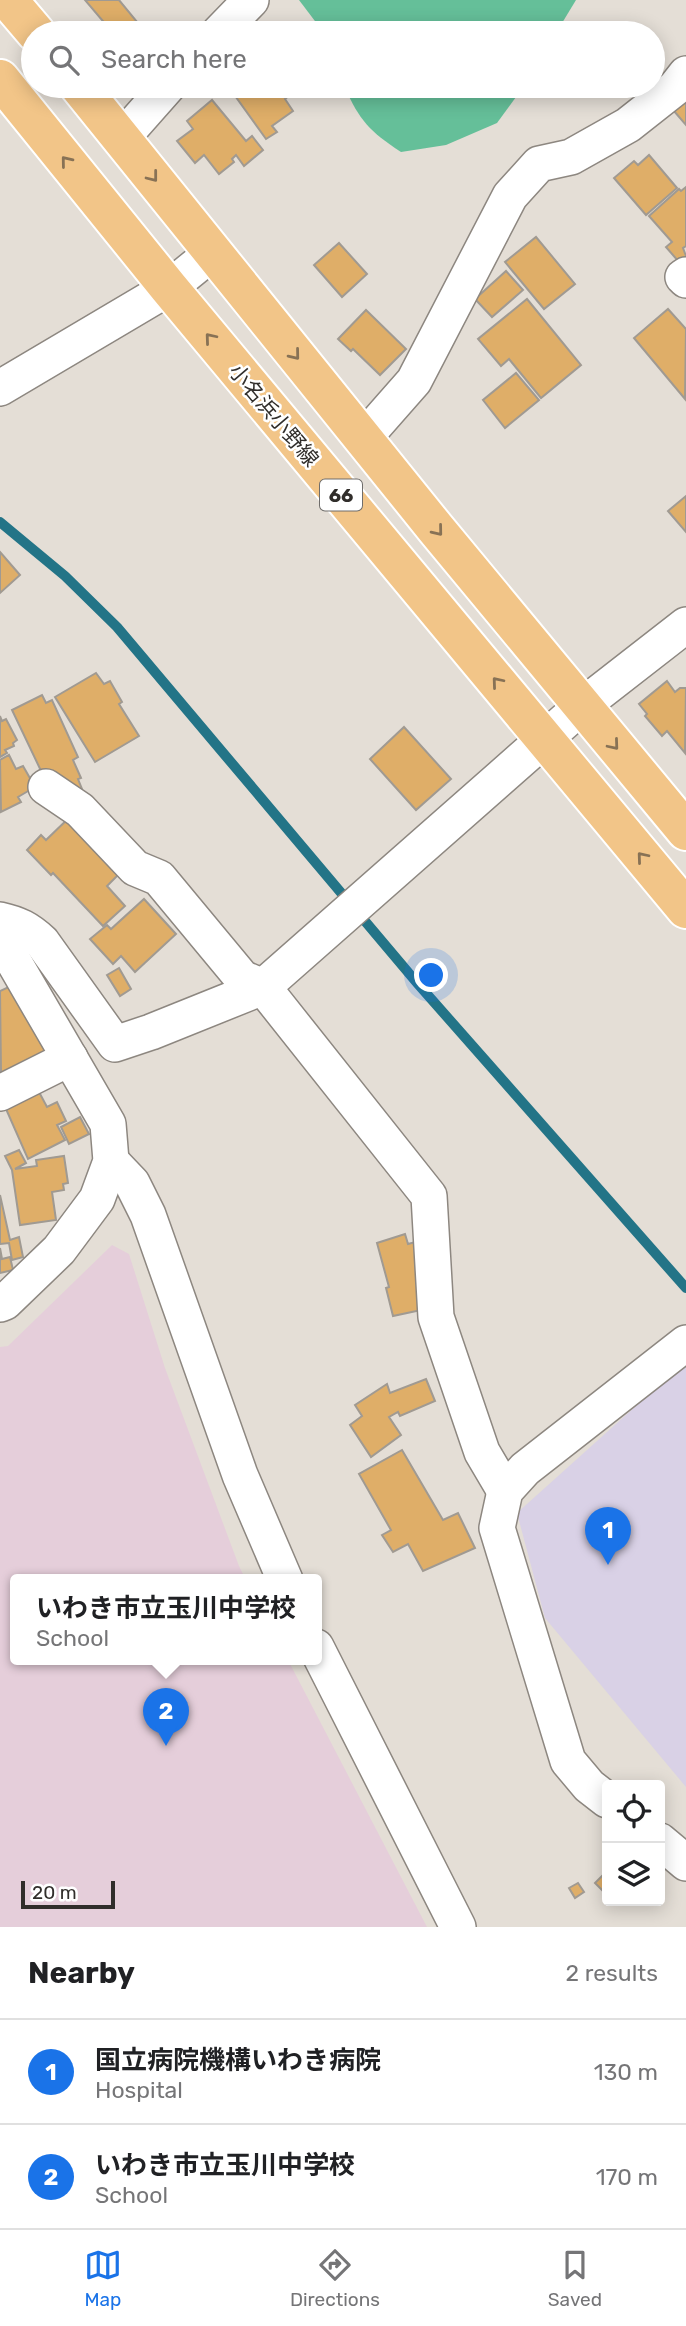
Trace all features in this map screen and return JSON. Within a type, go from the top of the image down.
[{"type":"main road","points":[[8,0],[26,21]]},
{"type":"main road","name":"小名浜小野線","points":[[0,79],[169,288],[686,909]]},
{"type":"main road","name":"66","points":[[89,98],[363,439],[686,831]]},
{"type":"street","points":[[231,21],[251,0]]},
{"type":"street","points":[[665,97],[675,89],[686,74]]},
{"type":"street","points":[[122,138],[157,98]]},
{"type":"street","points":[[363,439],[415,381],[510,196],[538,164],[571,157],[628,125],[663,98]]},
{"type":"street","points":[[0,388],[169,288],[212,253]]},
{"type":"street","points":[[686,275],[683,277],[686,280]]},
{"type":"street","points":[[0,920],[18,924],[42,942],[115,1044],[262,987],[582,706],[686,625]]},
{"type":"street","points":[[46,787],[80,810],[135,868],[159,878],[242,978],[262,987],[429,1196],[436,1317],[482,1452],[505,1491]]},
{"type":"street","points":[[0,938],[108,1124],[111,1161],[97,1199],[59,1250],[0,1304]]},
{"type":"street","points":[[0,1093],[69,1058]]},
{"type":"street","points":[[111,1161],[132,1183],[148,1215],[240,1475],[282,1574]]},
{"type":"street","points":[[602,1796],[589,1786],[568,1761],[497,1528],[505,1491],[525,1469],[686,1343]]},
{"type":"street","points":[[322,1657],[458,1927]]},
{"type":"street","points":[[662,1843],[686,1863]]},
{"type":"shaded area","points":[[112,1245],[129,1254],[165,1368],[243,1574],[10,1574],[10,1665],[291,1665],[427,1927],[0,1927],[0,1347],[8,1346]]},
{"type":"shaded area","points":[[686,1361],[686,1787],[545,1618],[517,1513]]},
{"type":"green space","points":[[299,0],[576,0],[563,21],[315,21]]},
{"type":"green space","points":[[350,98],[515,98],[497,123],[446,145],[401,152],[366,124]]},
{"type":"building","points":[[85,0],[119,0],[136,21],[103,21]]},
{"type":"building","points":[[237,98],[286,98],[293,111],[272,126],[277,132],[266,139]]},
{"type":"building","points":[[212,100],[246,141],[252,136],[263,150],[244,166],[236,155],[232,159],[234,162],[219,174],[204,155],[195,163],[177,141],[193,129],[187,121]]},
{"type":"building","points":[[686,101],[686,125],[674,111]]},
{"type":"building","points":[[649,155],[677,188],[646,215],[614,178],[634,161],[638,165]]},
{"type":"building","points":[[686,187],[686,246],[683,248],[686,256],[679,262],[666,247],[672,242],[649,216],[679,189],[681,191]]},
{"type":"building","points":[[536,237],[575,284],[544,309],[505,262]]},
{"type":"building","points":[[339,243],[367,274],[342,297],[314,265]]},
{"type":"building","points":[[506,271],[523,290],[492,317],[475,299]]},
{"type":"building","points":[[527,299],[581,365],[541,398],[509,359],[501,366],[478,339]]},
{"type":"building","points":[[668,309],[686,329],[685,399],[634,338]]},
{"type":"building","points":[[366,310],[406,349],[380,375],[353,349],[351,351],[338,339]]},
{"type":"building","points":[[516,373],[539,400],[505,428],[483,400]]},
{"type":"building","points":[[686,496],[686,532],[668,511]]},
{"type":"building","points":[[0,552],[20,575],[0,593]]},
{"type":"building","points":[[96,673],[104,684],[110,681],[122,702],[119,704],[139,736],[95,762],[55,697]]},
{"type":"building","points":[[667,681],[675,692],[686,688],[685,753],[667,731],[662,736],[645,716],[647,714],[639,704]]},
{"type":"building","points":[[42,695],[46,703],[52,700],[78,757],[73,760],[81,778],[78,779],[82,789],[70,795],[43,775],[12,710]]},
{"type":"building","points":[[0,716],[2,721],[6,719],[17,740],[13,743],[14,746],[5,750],[7,753],[0,757]]},
{"type":"building","points":[[404,727],[451,779],[416,810],[370,759]]},
{"type":"building","points":[[9,755],[16,769],[23,766],[35,787],[18,797],[21,802],[1,812],[0,760]]},
{"type":"building","points":[[74,813],[123,870],[107,886],[125,906],[103,926],[53,873],[51,875],[27,850],[41,835],[46,840]]},
{"type":"building","points":[[144,899],[176,934],[135,972],[121,956],[113,964],[90,939],[107,925],[111,929]]},
{"type":"building","points":[[119,968],[131,989],[120,996],[107,975]]},
{"type":"building","points":[[13,985],[46,1051],[1,1073],[0,991]]},
{"type":"building","points":[[39,1092],[47,1107],[57,1102],[66,1121],[57,1125],[65,1140],[28,1159],[6,1109]]},
{"type":"building","points":[[80,1117],[89,1134],[69,1144],[61,1127]]},
{"type":"building","points":[[19,1150],[26,1163],[15,1169],[37,1166],[36,1160],[64,1156],[68,1183],[63,1184],[64,1190],[52,1192],[56,1220],[20,1225],[12,1170],[5,1156]]},
{"type":"building","points":[[0,1195],[10,1240],[19,1237],[23,1257],[12,1260],[9,1243],[0,1244]]},
{"type":"building","points":[[405,1234],[408,1244],[423,1240],[426,1309],[393,1316],[386,1288],[389,1287],[377,1243]]},
{"type":"building","points":[[0,1248],[2,1259],[10,1257],[13,1270],[0,1273]]},
{"type":"building","points":[[426,1379],[435,1401],[400,1416],[398,1412],[389,1417],[401,1435],[371,1457],[350,1425],[362,1416],[355,1405],[387,1384],[390,1393]]},
{"type":"building","points":[[402,1450],[443,1520],[458,1513],[475,1548],[423,1571],[408,1544],[393,1552],[382,1535],[391,1530],[359,1474]]},
{"type":"building","points":[[602,1876],[602,1890],[595,1883]]},
{"type":"building","points":[[578,1883],[584,1892],[575,1898],[569,1888]]},
{"type":"waterway","points":[[0,522],[65,576],[117,627],[418,984],[686,1288]]},
{"type":"place","name":"国立病院機構いわき病院","points":[[608,1565]]},
{"type":"place","name":"いわき市立玉川中学校","points":[[166,1746]]}]
